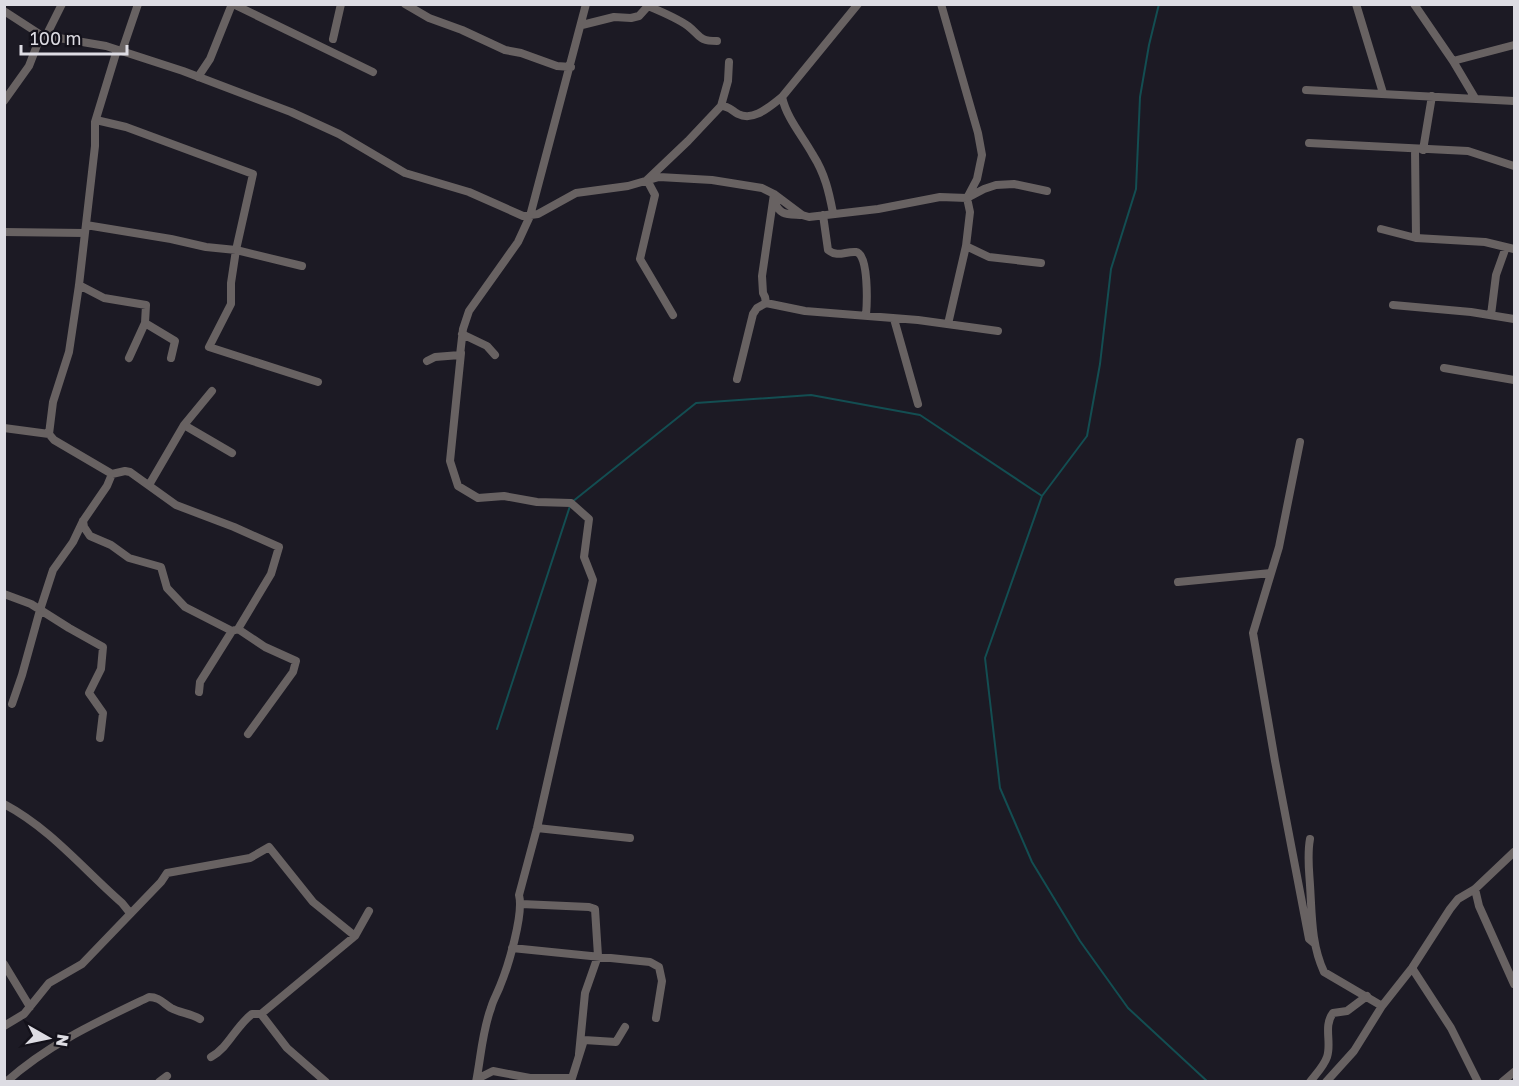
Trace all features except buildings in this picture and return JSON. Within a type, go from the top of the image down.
[{"type":"street","points":[[4,101],[7,92],[29,66],[62,4]]},
{"type":"street","points":[[48,435],[53,402],[69,351],[79,285],[96,120],[138,4]]},
{"type":"street","points":[[198,77],[210,58],[232,4],[373,72]]},
{"type":"street","points":[[333,39],[341,4]]},
{"type":"street","points":[[405,4],[429,18],[505,50],[558,66],[571,67]]},
{"type":"street","points":[[476,1080],[480,1049],[491,1007],[512,948],[521,904],[519,895],[537,828],[593,580],[584,557],[589,519],[571,503],[537,502],[504,496],[478,498],[458,486],[450,462],[460,353],[462,334],[469,311],[518,242],[530,216],[586,4]]},
{"type":"street","points":[[721,106],[727,106],[746,116],[757,115],[782,97],[858,4]]},
{"type":"street","points":[[941,4],[978,133],[982,155],[977,179],[968,198],[970,212],[966,246],[948,324]]},
{"type":"street","points":[[1356,4],[1383,93]]},
{"type":"street","points":[[1414,4],[1475,98]]},
{"type":"street","points":[[582,25],[614,17],[639,16],[648,6],[690,27],[702,40],[717,41]]},
{"type":"street","points":[[4,11],[44,36],[98,44],[120,50],[300,116],[339,134],[385,163],[405,172],[469,192],[514,213],[530,216],[576,193],[612,189],[659,177],[712,180],[757,187],[802,216],[809,218],[833,213],[878,209],[940,197],[968,198],[996,185],[1014,184],[1047,190]]},
{"type":"street","points":[[1453,61],[1515,45]]},
{"type":"street","points":[[647,180],[721,106],[728,81],[729,62]]},
{"type":"street","points":[[1306,90],[1515,101]]},
{"type":"street","points":[[1416,238],[1419,149],[1432,96]]},
{"type":"street","points":[[782,97],[786,112],[828,183],[833,213]]},
{"type":"street","points":[[96,120],[126,127],[253,174],[236,250],[231,283],[231,304],[209,347],[318,382]]},
{"type":"street","points":[[1309,143],[1468,151],[1515,166]]},
{"type":"street","points":[[647,180],[655,195],[640,259],[673,315]]},
{"type":"street","points":[[766,303],[762,276],[774,197]]},
{"type":"street","points":[[823,215],[828,250],[839,255],[856,252],[860,254],[868,285],[866,315]]},
{"type":"street","points":[[4,232],[85,229],[171,239],[206,248],[236,250],[302,266]]},
{"type":"street","points":[[1381,229],[1416,238],[1456,242],[1474,241],[1510,248],[1496,275],[1491,315]]},
{"type":"street","points":[[966,246],[989,257],[1041,263]]},
{"type":"street","points":[[79,285],[104,298],[146,305],[145,322],[129,358]]},
{"type":"street","points":[[737,379],[753,314],[766,303],[805,311],[866,315],[998,331]]},
{"type":"street","points":[[1393,305],[1515,319]]},
{"type":"street","points":[[894,319],[918,404]]},
{"type":"street","points":[[145,322],[175,341],[171,358]]},
{"type":"street","points":[[462,334],[487,346],[495,356]]},
{"type":"street","points":[[427,361],[435,357],[460,353]]},
{"type":"street","points":[[1444,369],[1515,380]]},
{"type":"street","points":[[149,485],[184,425],[212,391]]},
{"type":"street","points":[[184,425],[232,453]]},
{"type":"street","points":[[4,428],[48,435],[112,474],[130,472],[176,505],[279,547],[271,574],[200,682],[199,692]]},
{"type":"street","points":[[1300,442],[1279,548],[1253,633],[1309,939],[1315,944]]},
{"type":"street","points":[[12,704],[53,570],[73,542],[112,474]]},
{"type":"street","points":[[83,521],[90,536],[111,545],[129,558],[161,567],[167,588],[185,607],[296,661],[293,672],[248,734]]},
{"type":"street","points":[[1178,582],[1271,573]]},
{"type":"street","points":[[4,594],[39,610],[103,647],[101,669],[89,693],[103,712],[100,738]]},
{"type":"street","points":[[4,804],[24,815],[60,843],[130,913]]},
{"type":"street","points":[[537,828],[630,838]]},
{"type":"street","points":[[1310,839],[1308,860],[1312,935],[1324,972],[1382,1006]]},
{"type":"street","points":[[4,1026],[30,1007],[43,987],[82,964],[167,873],[250,858],[269,847],[313,902],[355,936]]},
{"type":"street","points":[[1326,1082],[1354,1051],[1382,1006],[1412,968],[1449,909],[1458,899],[1475,889],[1515,852]]},
{"type":"street","points":[[1475,889],[1479,906],[1515,984]]},
{"type":"street","points":[[521,904],[589,906],[595,909],[598,956],[585,993],[579,1054]]},
{"type":"street","points":[[212,1058],[229,1041],[240,1023],[252,1014],[261,1014],[355,936],[369,910]]},
{"type":"street","points":[[512,948],[650,962],[658,967],[662,981],[656,1018]]},
{"type":"street","points":[[4,964],[30,1007]]},
{"type":"street","points":[[1412,968],[1451,1028],[1478,1082]]},
{"type":"street","points":[[1310,1082],[1326,1061],[1330,1017],[1333,1013],[1347,1011],[1367,996]]},
{"type":"street","points":[[6,1082],[48,1050],[84,1028],[149,998],[158,998],[172,1008],[200,1019]]},
{"type":"street","points":[[261,1014],[286,1048],[326,1082]]},
{"type":"street","points":[[476,1080],[493,1071],[538,1079],[572,1078],[584,1040],[616,1042],[624,1027]]},
{"type":"street","points":[[1502,1082],[1515,1072]]},
{"type":"waterway","points":[[1159,4],[1140,97],[1136,189],[1111,269],[1100,364],[1087,436],[1042,496],[985,658],[1000,788],[1032,862],[1080,941],[1128,1008],[1208,1082]]},
{"type":"waterway","points":[[572,502],[696,403],[811,395],[920,415],[1042,496]]},
{"type":"waterway","points":[[497,729],[570,506]]}]
